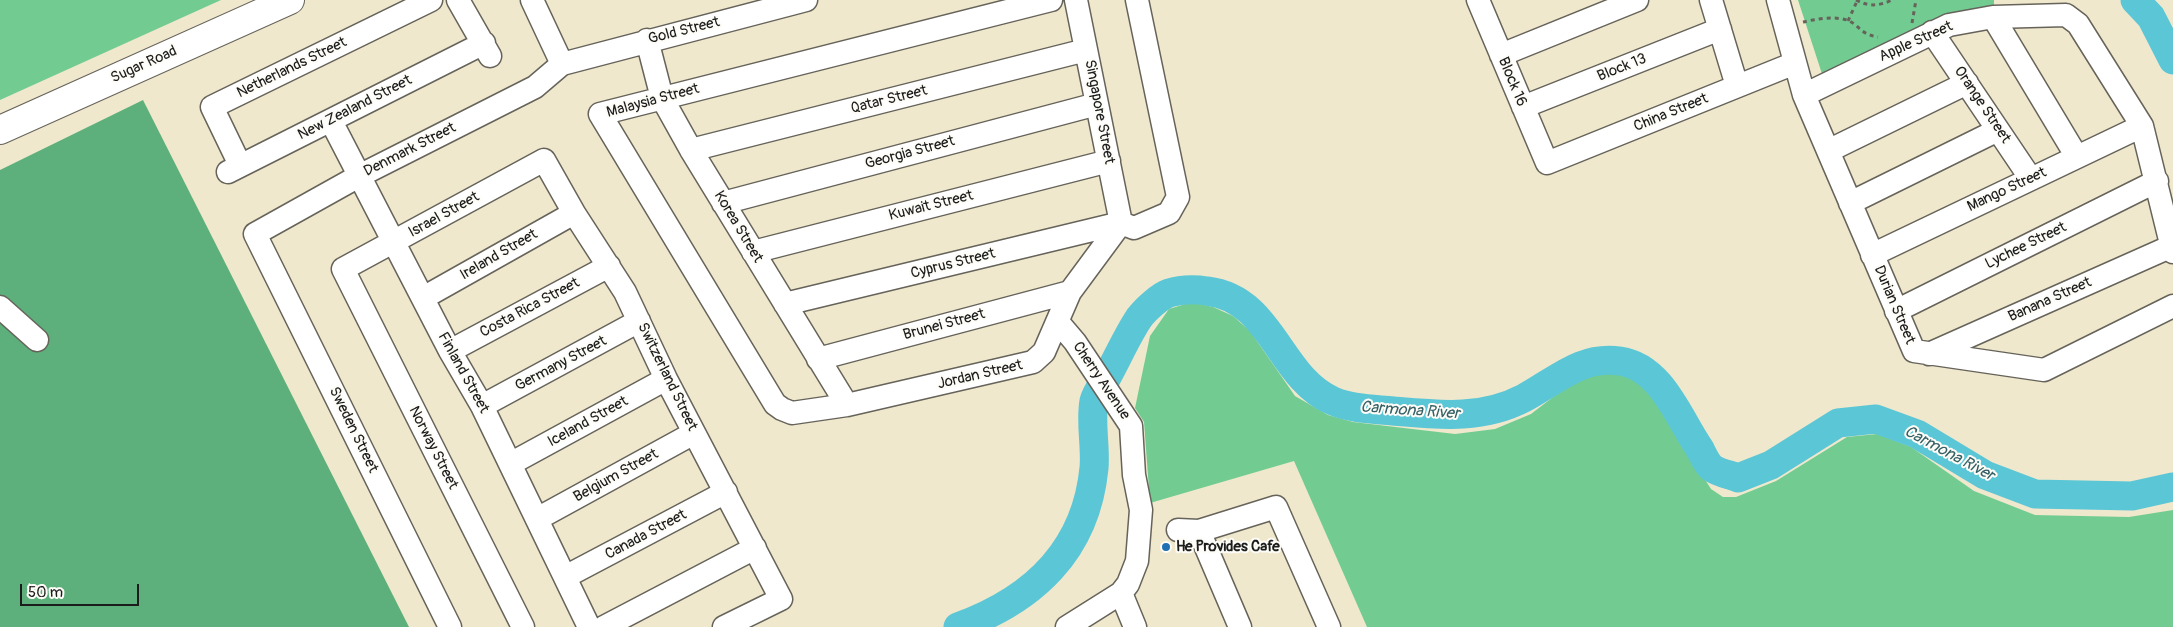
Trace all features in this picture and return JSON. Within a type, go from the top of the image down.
[{"type":"main road","name":"Sugar Road","points":[[0,130],[290,0]]},
{"type":"street","name":"Netherlands Street","points":[[233,169],[212,107],[431,0]]},
{"type":"street","name":"New Zealand Street","points":[[233,169],[331,121],[487,50],[458,0]]},
{"type":"street","name":"Gold Street","points":[[562,64],[647,40],[806,0]]},
{"type":"street","name":"Malaysia Street","points":[[792,413],[782,410],[775,404],[600,114],[1051,0]]},
{"type":"street","name":"Singapore Street","points":[[1076,0],[1121,223]]},
{"type":"street","points":[[1121,223],[1134,228],[1169,213],[1178,197],[1137,0]]},
{"type":"street","name":"Block 16","points":[[1478,0],[1547,163]]},
{"type":"street","points":[[1501,55],[1637,0]]},
{"type":"street","points":[[1711,0],[1737,86]]},
{"type":"street","name":"Durian Street","points":[[1778,0],[1804,95],[1914,351],[2044,370],[2173,306]]},
{"type":"street","points":[[535,1],[562,64]]},
{"type":"street","name":"Apple Street","points":[[1804,95],[1922,29],[1993,17],[2066,14],[2078,24],[2142,126]]},
{"type":"street","points":[[1993,17],[2077,157]]},
{"type":"street","name":"Block 13","points":[[1523,107],[1720,29]]},
{"type":"street","name":"Orange Street","points":[[1922,29],[1967,83],[2031,179]]},
{"type":"street","name":"Korea Street","points":[[647,40],[662,98],[691,150],[847,405]]},
{"type":"street","name":"Qatar Street","points":[[691,150],[1086,50]]},
{"type":"street","name":"China Street","points":[[1547,163],[1794,63]]},
{"type":"street","name":"Denmark Street","points":[[255,234],[360,176],[535,87],[562,64]]},
{"type":"street","points":[[1828,151],[1967,83]]},
{"type":"street","name":"Georgia Street","points":[[723,202],[1097,104]]},
{"type":"street","name":"Finland Street","points":[[331,121],[450,350],[482,406],[589,627]]},
{"type":"street","points":[[2142,126],[2172,249]]},
{"type":"street","name":"Mango Street","points":[[1872,255],[2142,126]]},
{"type":"street","points":[[1850,203],[1998,130]]},
{"type":"street","name":"Switzerland Street","points":[[544,160],[574,212],[610,266],[640,321],[666,379],[781,599],[724,627]]},
{"type":"street","name":"Israel Street","points":[[343,269],[544,160]]},
{"type":"street","name":"Kuwait Street","points":[[753,252],[1109,160]]},
{"type":"street","name":"Lychee Street","points":[[1896,311],[2156,182]]},
{"type":"street","name":"Ireland Street","points":[[423,298],[574,212]]},
{"type":"street","name":"Jordan Street","points":[[792,413],[847,405],[1033,362],[1044,352],[1070,292],[1121,223]]},
{"type":"street","name":"Cyprus Street","points":[[785,304],[1121,223]]},
{"type":"street","name":"Sweden Street","points":[[255,234],[450,627]]},
{"type":"street","name":"Banana Street","points":[[1929,354],[2172,249]]},
{"type":"street","name":"Costa Rica Street","points":[[450,350],[610,266]]},
{"type":"street","name":"Norway Street","points":[[343,269],[523,627]]},
{"type":"street","name":"Brunei Street","points":[[818,359],[1070,292]]},
{"type":"street","points":[[0,307],[37,340]]},
{"type":"street","name":"Germany Street","points":[[482,406],[640,321]]},
{"type":"street","name":"Cherry Avenue","points":[[1058,322],[1076,342],[1131,426],[1134,475],[1141,510],[1134,573],[1121,593],[1068,627]]},
{"type":"street","name":"Iceland Street","points":[[510,464],[666,379]]},
{"type":"street","name":"Belgium Street","points":[[537,519],[694,434]]},
{"type":"street","name":"Canada Street","points":[[565,577],[726,492]]},
{"type":"street","points":[[1240,627],[1188,530],[1276,506],[1329,627]]},
{"type":"street","points":[[604,627],[756,548]]},
{"type":"street","points":[[1121,593],[1135,627]]},
{"type":"path","points":[[1848,20],[1857,0],[1868,5],[1881,5],[1892,0]]},
{"type":"path","points":[[1916,0],[1922,29]]},
{"type":"path","points":[[1786,28],[1817,18],[1848,20],[1865,35],[1880,38]]},
{"type":"green space","points":[[0,0],[221,0],[0,100]]},
{"type":"green space","points":[[1798,0],[1994,0],[1994,11],[1823,77]]},
{"type":"green space","points":[[143,100],[409,627],[0,627],[0,170]]},
{"type":"green space","points":[[1192,302],[1213,307],[1233,316],[1250,331],[1295,396],[1328,415],[1353,422],[1455,434],[1495,429],[1531,414],[1574,381],[1595,373],[1617,371],[1635,378],[1651,395],[1711,489],[1723,497],[1736,497],[1776,481],[1847,437],[1877,434],[1911,447],[1974,491],[2035,515],[2129,517],[2173,510],[2173,627],[1367,627],[1294,461],[1150,503],[1144,422],[1135,408],[1150,336],[1169,309]]},
{"type":"waterway","points":[[2135,0],[2151,17],[2173,60]]},
{"type":"waterway","name":"Carmona River","points":[[958,627],[985,616],[1032,587],[1067,548],[1080,524],[1089,498],[1094,468],[1093,417],[1096,395],[1139,318],[1165,295],[1183,290],[1207,291],[1229,297],[1247,308],[1261,323],[1299,375],[1315,390],[1340,404],[1355,407],[1427,414],[1476,413],[1492,410],[1524,398],[1558,377],[1581,366],[1606,360],[1620,361],[1635,365],[1658,384],[1668,396],[1712,468],[1738,478],[1771,465],[1838,423],[1876,419],[1917,434],[1985,475],[2035,494],[2132,496],[2173,487]]},
{"type":"place","name":"He Provides Cafe","points":[[1166,547]]}]
